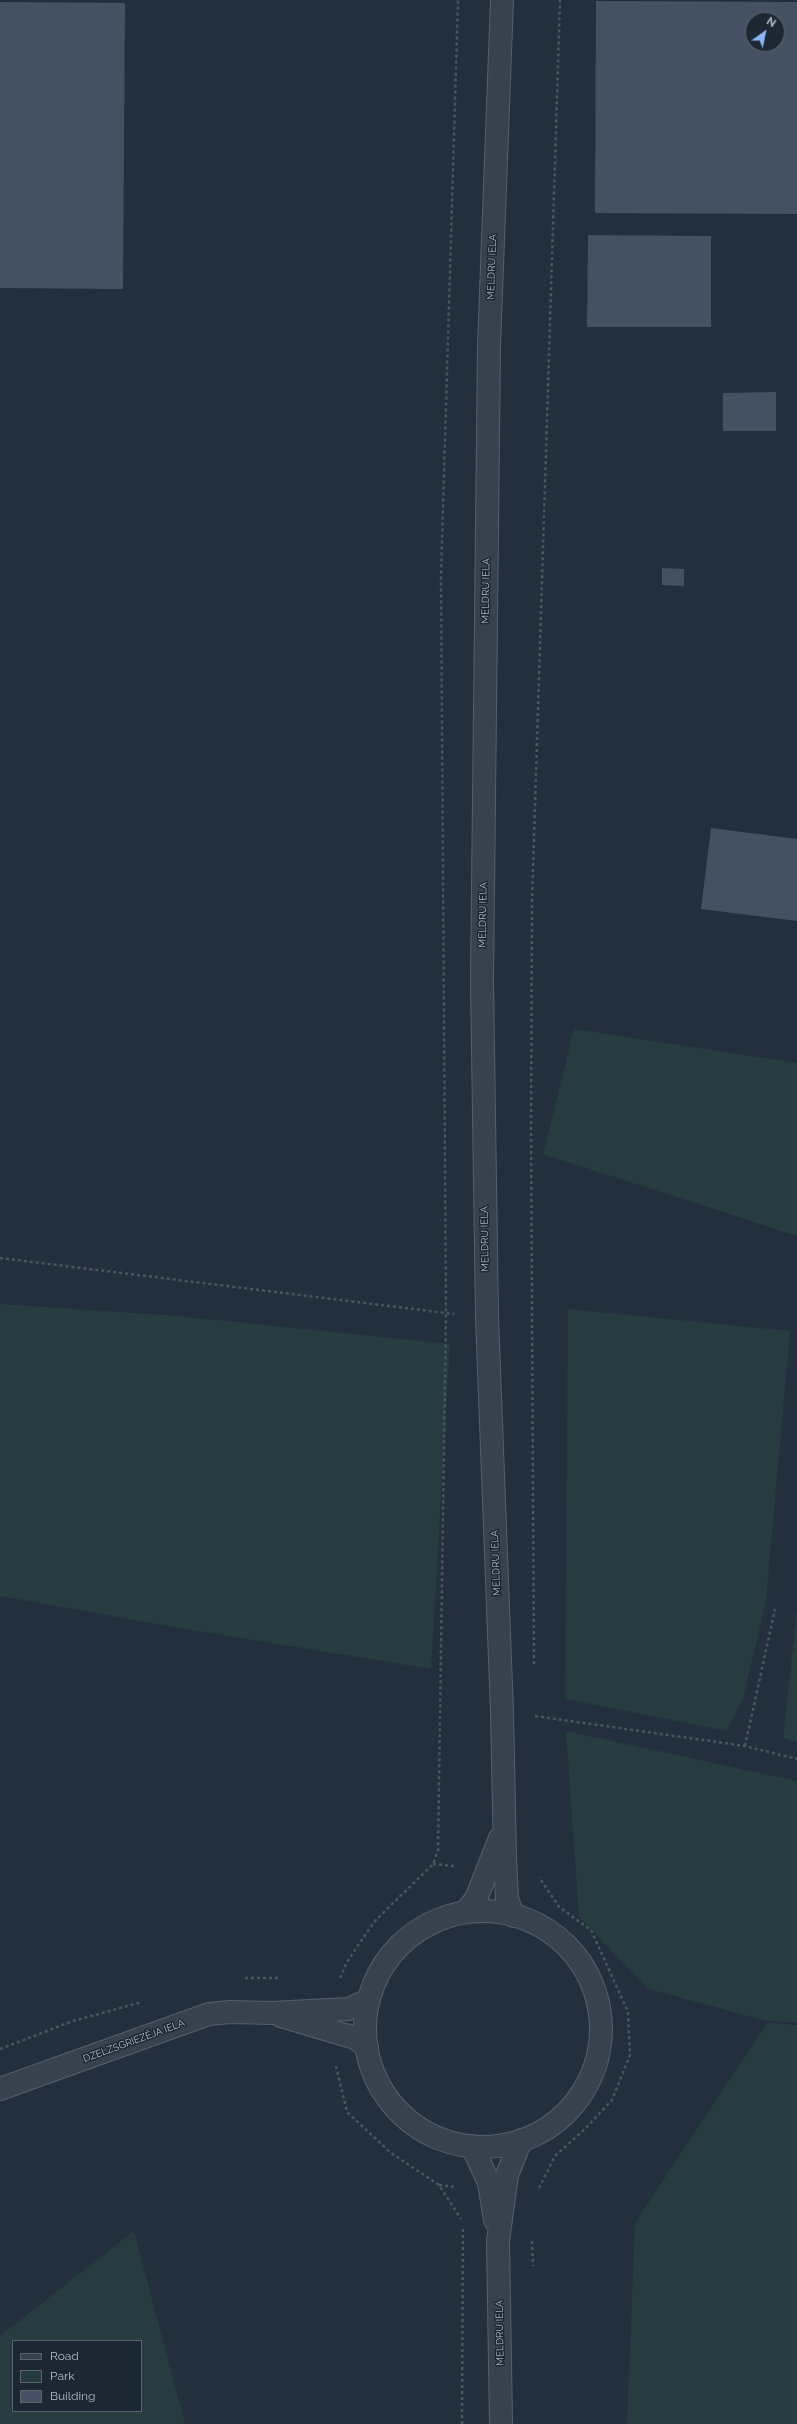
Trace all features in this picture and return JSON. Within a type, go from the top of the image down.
[{"type":"street","name":"MELDRU IELA","points":[[502,0],[488,369],[482,980],[487,1317],[502,1712],[504,1830]]},
{"type":"street","points":[[466,1911],[476,1899],[504,1830]]},
{"type":"street","points":[[504,1830],[507,1899],[514,1916]]},
{"type":"street","points":[[466,1911],[514,1916],[540,1924],[569,1947],[590,1977],[601,2013],[600,2050],[588,2085],[565,2115],[535,2136],[499,2146],[464,2146],[430,2134],[401,2113],[379,2085],[367,2047],[364,2014],[375,1979],[397,1947],[429,1924],[466,1911]]},
{"type":"street","name":"DZELZSGRIEZĒJA IELA","points":[[0,2089],[209,2014],[230,2012],[272,2014],[330,2008],[348,2009],[369,2000]]},
{"type":"street","name":"DZELZSGRIEZĒJA IELA","points":[[272,2014],[355,2038],[367,2047]]},
{"type":"street","points":[[498,2241],[507,2175],[521,2140]]},
{"type":"street","points":[[472,2146],[489,2183],[498,2241]]},
{"type":"street","name":"MELDRU IELA","points":[[498,2241],[501,2424]]},
{"type":"path","points":[[330,2008],[335,1986],[347,1962],[374,1922],[433,1864],[438,1850],[446,1313],[441,575],[458,0]]},
{"type":"path","points":[[534,1669],[531,1136],[532,903],[560,0]]},
{"type":"path","points":[[0,1258],[487,1317]]},
{"type":"path","points":[[745,1746],[775,1609]]},
{"type":"path","points":[[535,1708],[535,1724]]},
{"type":"path","points":[[502,1712],[745,1746],[797,1759]]},
{"type":"path","points":[[538,2191],[555,2156],[585,2129],[612,2100],[630,2055],[628,2012],[591,1930],[558,1907],[539,1876],[539,1869]]},
{"type":"path","points":[[331,2031],[333,2054],[347,2112],[391,2153],[439,2185],[463,2222],[462,2424]]},
{"type":"path","points":[[532,2239],[533,2270]]},
{"type":"green space","points":[[574,1029],[797,1063],[797,1236],[543,1154]]},
{"type":"green space","points":[[0,1304],[178,1316],[450,1344],[431,1669],[168,1626],[0,1596]]},
{"type":"green space","points":[[568,1309],[790,1331],[766,1601],[743,1699],[727,1731],[565,1699]]},
{"type":"green space","points":[[797,1610],[797,1742],[783,1738]]},
{"type":"green space","points":[[566,1731],[797,1781],[797,2023],[763,2020],[648,1989],[579,1917]]},
{"type":"green space","points":[[767,2023],[797,2025],[797,2424],[627,2424],[635,2223]]},
{"type":"green space","points":[[134,2231],[185,2424],[0,2424],[0,2336]]},
{"type":"building","points":[[596,1],[797,2],[797,214],[595,213]]},
{"type":"building","points":[[0,2],[125,3],[123,289],[0,288]]},
{"type":"building","points":[[588,235],[711,236],[711,327],[587,327]]},
{"type":"building","points":[[776,392],[776,431],[723,431],[723,393]]},
{"type":"building","points":[[662,568],[684,569],[684,586],[662,585]]},
{"type":"building","points":[[711,828],[797,839],[797,921],[701,909]]}]
